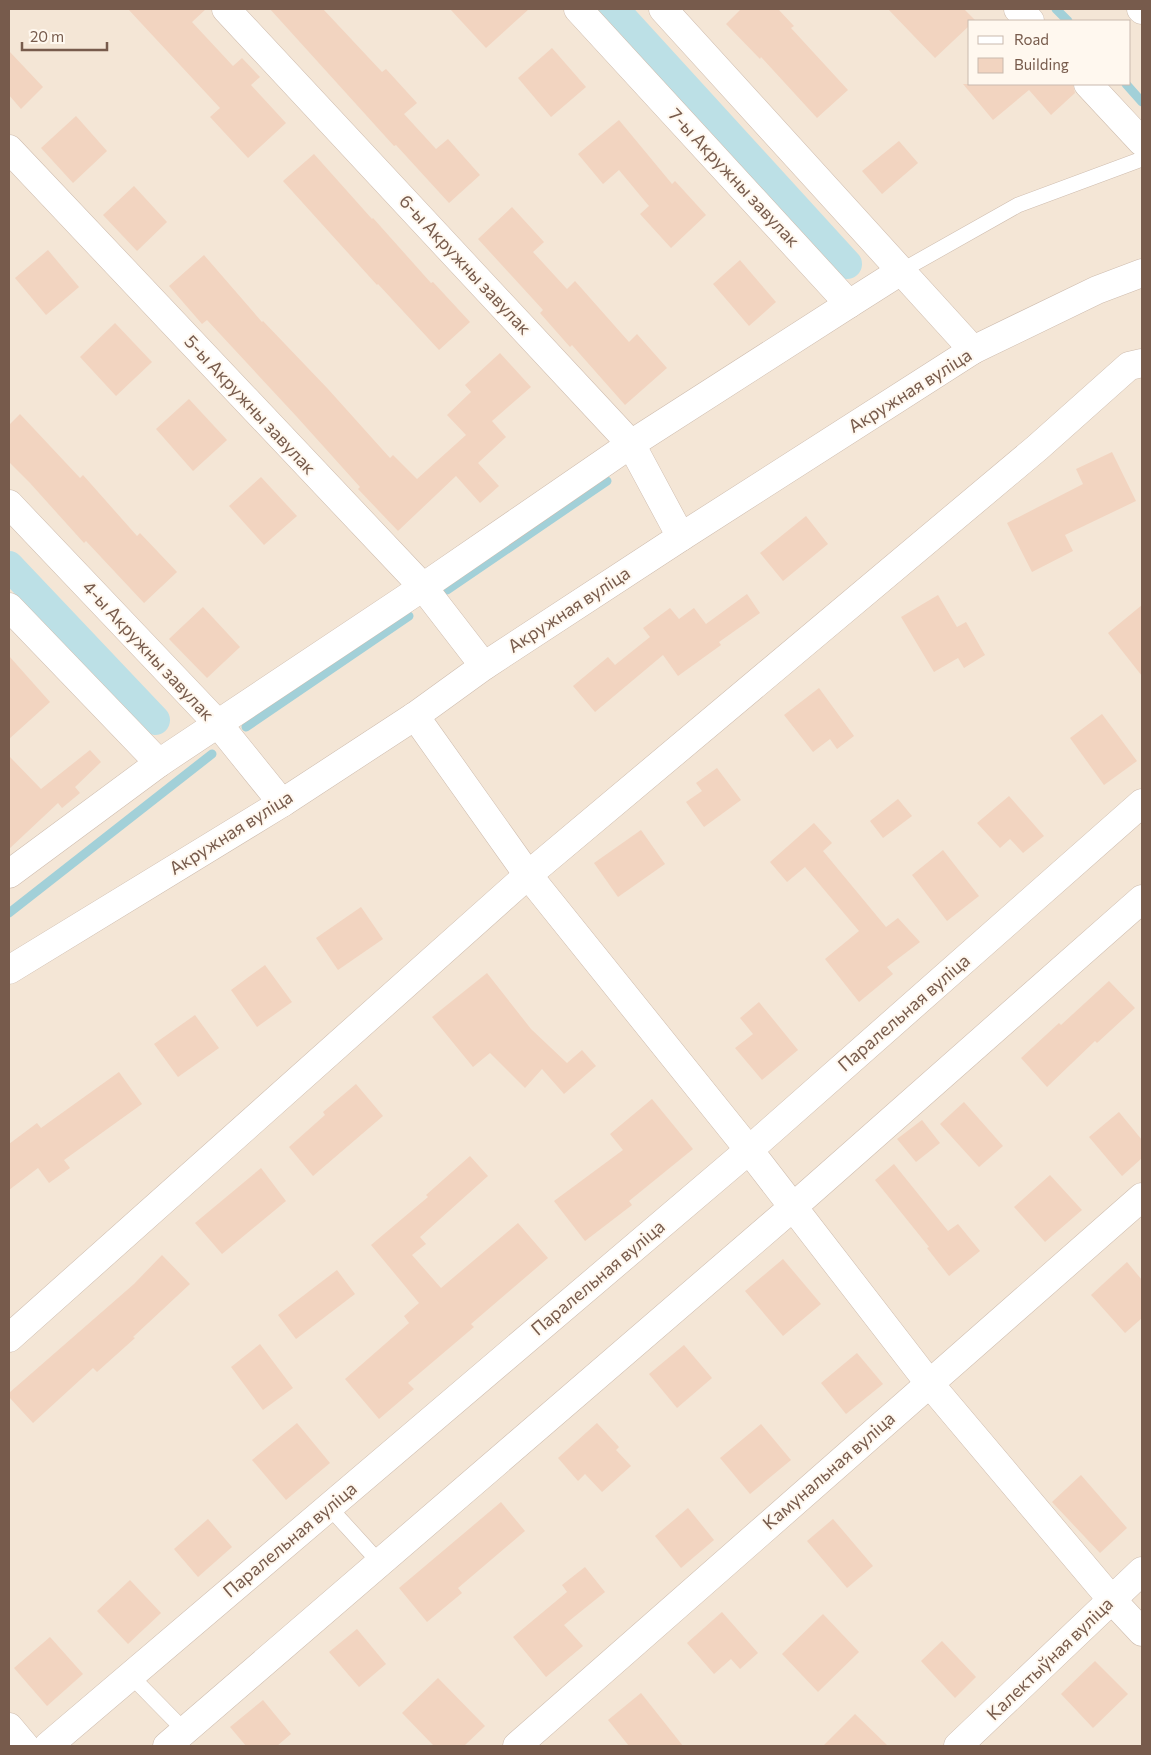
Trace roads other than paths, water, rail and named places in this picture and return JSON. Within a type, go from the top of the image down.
[{"type":"street","name":"6-ы Акружны завулак","points":[[226,9],[631,444],[681,537]]},
{"type":"street","name":"7-ы Акружны завулак","points":[[578,9],[849,304]]},
{"type":"street","points":[[663,9],[973,350]]},
{"type":"street","points":[[1018,9],[1029,20]]},
{"type":"street","points":[[1089,85],[1142,142]]},
{"type":"street","name":"5-ы Акружны завулак","points":[[9,149],[423,587],[484,666]]},
{"type":"street","points":[[9,874],[159,763],[423,587],[631,444],[901,271]]},
{"type":"street","name":"Акружная вуліца","points":[[9,970],[282,803],[415,716],[484,666],[973,350],[1097,290],[1142,273]]},
{"type":"street","points":[[9,1338],[528,874],[1037,448],[1129,366],[1142,363]]},
{"type":"street","name":"4-ы Акружны завулак","points":[[9,504],[218,725],[282,803]]},
{"type":"street","points":[[9,607],[159,763]]},
{"type":"street","points":[[415,716],[528,874],[749,1150],[929,1383],[1112,1600],[1142,1632]]},
{"type":"street","name":"Паралельная вуліца","points":[[48,1746],[749,1150],[1142,803]]},
{"type":"street","points":[[176,1739],[793,1207],[1142,899]]},
{"type":"street","name":"Камунальная вуліца","points":[[517,1746],[1142,1197]]},
{"type":"street","name":"Калектыўная вуліца","points":[[958,1746],[1142,1571]]},
{"type":"street","points":[[9,1727],[26,1746]]},
{"type":"lane","points":[[901,271],[1018,205],[1142,159]]},
{"type":"lane","points":[[329,1507],[380,1563]]},
{"type":"lane","points":[[131,1676],[176,1739]]},
{"type":"waterway","points":[[614,9],[847,264]]},
{"type":"waterway","points":[[1056,9],[1067,20]]},
{"type":"waterway","points":[[1127,85],[1142,102]]},
{"type":"waterway","points":[[447,590],[607,481]]},
{"type":"waterway","points":[[9,566],[155,720]]},
{"type":"waterway","points":[[246,727],[409,616]]},
{"type":"waterway","points":[[9,913],[212,754]]}]
